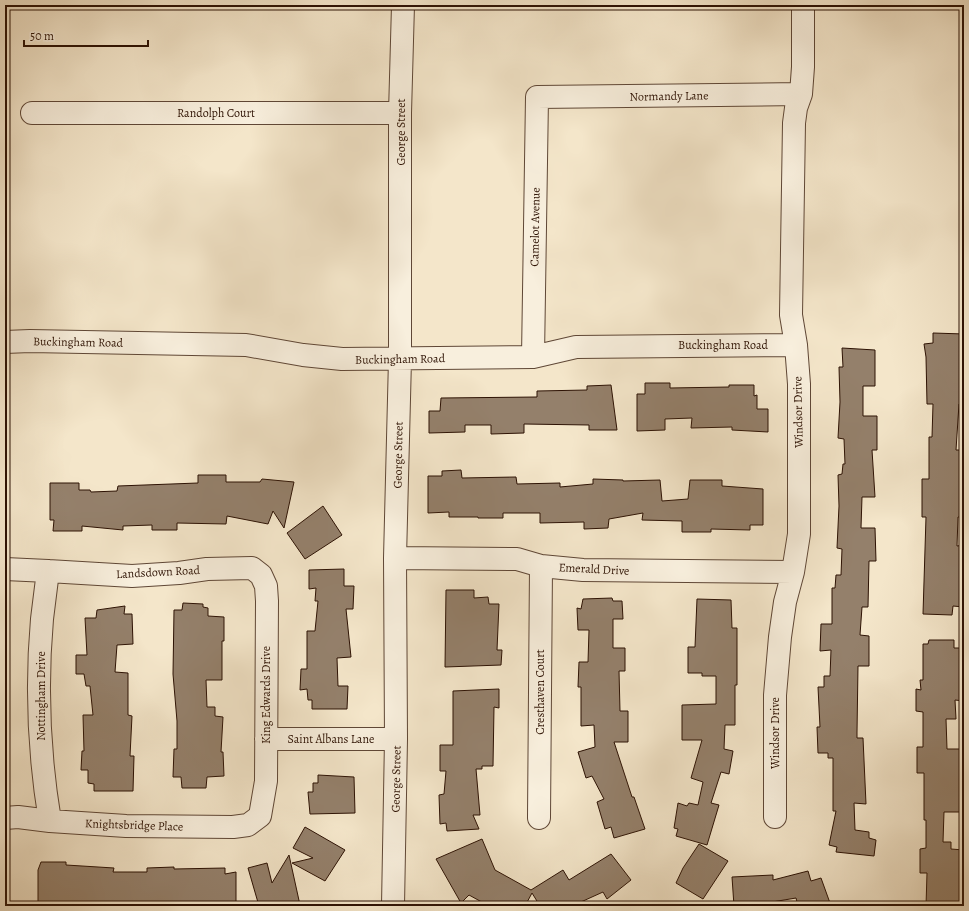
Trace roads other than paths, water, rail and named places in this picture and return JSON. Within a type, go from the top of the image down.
[{"type":"street","name":"George Street","points":[[393,906],[396,739],[395,558],[400,359],[400,113],[403,5]]},
{"type":"street","name":"Windsor Drive","points":[[775,817],[776,688],[780,637],[785,602],[793,572],[799,534],[799,384],[796,345],[791,315],[794,123],[796,108],[801,94],[803,67],[803,5]]},
{"type":"street","name":"Normandy Lane","points":[[537,97],[801,94]]},
{"type":"street","name":"Camelot Avenue","points":[[533,357],[537,97]]},
{"type":"street","name":"Randolph Court","points":[[32,113],[400,113]]},
{"type":"street","name":"Buckingham Road","points":[[5,342],[246,345],[304,355],[342,359],[533,357],[576,346],[796,345]]},
{"type":"street","name":"Emerald Drive","points":[[395,558],[517,559],[541,566],[583,570],[793,572]]},
{"type":"street","name":"Cresthaven Court","points":[[539,818],[541,566]]},
{"type":"street","name":"Landsdown Road","points":[[5,570],[132,576],[179,573],[207,569],[252,568],[262,574]]},
{"type":"street","name":"Nottingham Drive","points":[[48,571],[42,619],[39,700],[44,782],[50,821]]},
{"type":"street","name":"King Edwards Drive","points":[[260,816],[266,781],[267,601],[266,586],[262,574]]},
{"type":"street","name":"Saint Albans Lane","points":[[266,739],[396,739]]},
{"type":"street","name":"Knightsbridge Place","points":[[5,818],[18,817],[50,821],[126,826],[233,827],[248,825],[260,816]]}]
